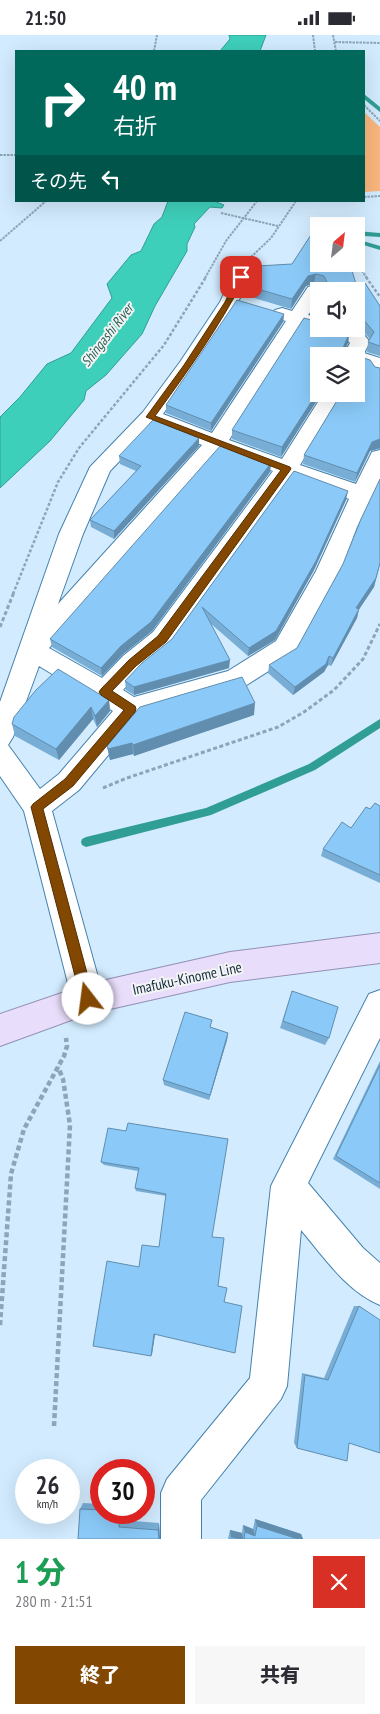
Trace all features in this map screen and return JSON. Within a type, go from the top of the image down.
[{"type":"main road","name":"Imafuku-Kinome Line","points":[[0,1030],[88,999],[230,967],[380,948]]},
{"type":"street","points":[[0,737],[71,534],[101,467],[150,417],[187,366],[245,304],[244,269]]},
{"type":"street","points":[[32,650],[216,443],[310,298]]},
{"type":"street","points":[[245,304],[310,322]]},
{"type":"street","points":[[365,360],[376,364],[380,370]]},
{"type":"street","points":[[105,692],[132,663],[162,639],[287,469],[328,402]]},
{"type":"street","points":[[150,417],[216,443],[362,495]]},
{"type":"street","points":[[47,799],[69,783],[131,709],[236,679],[285,648],[328,572],[346,527],[380,457]]},
{"type":"street","points":[[32,650],[131,709]]},
{"type":"street","points":[[0,754],[47,799],[88,999]]},
{"type":"street","points":[[181,1539],[181,1493],[268,1386],[288,1186],[380,1005]]},
{"type":"street","points":[[288,1186],[350,1261],[380,1287]]},
{"type":"path","points":[[154,50],[157,35]]},
{"type":"path","points":[[313,35],[315,50]]},
{"type":"path","points":[[333,35],[336,50]]},
{"type":"path","points":[[335,42],[380,43]]},
{"type":"path","points":[[365,106],[380,121]]},
{"type":"path","points":[[0,155],[15,155]]},
{"type":"path","points":[[365,197],[380,196]]},
{"type":"path","points":[[0,241],[45,202]]},
{"type":"path","points":[[0,627],[58,482],[79,448],[164,345],[193,300],[226,241],[256,202]]},
{"type":"path","points":[[244,269],[271,238],[295,202]]},
{"type":"path","points":[[221,213],[278,227]]},
{"type":"path","points":[[47,799],[73,801],[127,778],[278,727],[304,712],[334,690],[363,659],[380,624]]},
{"type":"path","points":[[0,1325],[11,1173],[24,1129],[58,1067],[63,1079],[70,1125],[54,1426]]},
{"type":"shaded area","points":[[365,113],[380,127],[380,191],[365,192]]},
{"type":"water","points":[[229,35],[266,35],[260,50],[221,50],[230,39]]},
{"type":"water","name":"Shingashi River","points":[[168,202],[216,202],[224,205],[222,208],[210,207],[194,224],[195,227],[187,244],[187,251],[155,306],[142,334],[106,375],[86,391],[84,400],[50,441],[0,488],[0,417],[20,397],[47,364],[71,353],[112,298],[107,284],[131,255],[141,251],[154,224],[162,217]]},
{"type":"building","points":[[310,236],[310,273],[353,273],[355,282],[327,282],[324,276],[316,274],[308,276],[292,299],[244,285],[258,266],[292,264]]},
{"type":"building","points":[[365,283],[380,306],[380,346],[368,342],[374,332],[365,322]]},
{"type":"building","points":[[237,300],[284,314],[211,423],[166,405]]},
{"type":"building","points":[[304,318],[310,320],[310,337],[348,337],[343,347],[310,347],[311,402],[282,447],[232,430]]},
{"type":"building","points":[[365,358],[370,360],[375,367],[380,368],[380,439],[372,442],[357,473],[304,455],[336,402],[365,402]]},
{"type":"building","points":[[153,420],[199,438],[114,531],[90,520],[141,466],[119,456]]},
{"type":"building","points":[[221,445],[271,463],[151,622],[121,646],[101,668],[50,639]]},
{"type":"building","points":[[294,471],[348,491],[316,561],[276,631],[249,648],[202,607],[230,660],[134,687],[125,681],[142,663],[172,639]]},
{"type":"building","points":[[380,479],[380,563],[376,578],[356,608],[359,609],[333,658],[329,656],[326,664],[295,687],[269,665],[297,648],[343,564]]},
{"type":"building","points":[[58,669],[109,700],[95,716],[91,707],[56,749],[12,724],[14,717],[36,690]]},
{"type":"building","points":[[242,677],[255,703],[133,745],[132,743],[108,749],[107,746],[140,707]]},
{"type":"building","points":[[375,803],[380,806],[380,875],[323,849],[342,822],[351,828],[366,807],[370,809]]},
{"type":"building","points":[[292,991],[338,1007],[329,1038],[283,1021]]},
{"type":"building","points":[[185,1012],[212,1020],[210,1027],[228,1033],[210,1095],[163,1080]]},
{"type":"building","points":[[380,1065],[380,1183],[336,1156]]},
{"type":"building","points":[[128,1123],[228,1139],[212,1237],[224,1238],[218,1286],[227,1288],[224,1302],[242,1306],[235,1353],[154,1334],[151,1356],[93,1346],[107,1261],[139,1267],[142,1245],[159,1247],[166,1194],[135,1188],[139,1168],[101,1162],[108,1128],[126,1131]]},
{"type":"building","points":[[359,1306],[380,1320],[380,1453],[349,1443],[347,1461],[297,1448],[305,1375],[328,1380]]},
{"type":"building","points":[[80,1509],[90,1509],[90,1524],[119,1524],[119,1527],[158,1530],[159,1539],[78,1539]]},
{"type":"building","points":[[257,1526],[298,1539],[244,1539],[245,1532],[255,1536]]},
{"type":"waterway","points":[[365,97],[380,110]]},
{"type":"waterway","points":[[365,234],[380,235]]},
{"type":"waterway","points":[[365,244],[380,248]]},
{"type":"waterway","points":[[86,842],[207,812],[312,767],[380,723]]},
{"type":"route","points":[[88,999],[37,807],[69,783],[131,709],[105,692],[132,663],[162,639],[287,469],[150,417],[187,366],[229,302],[241,277]]}]
